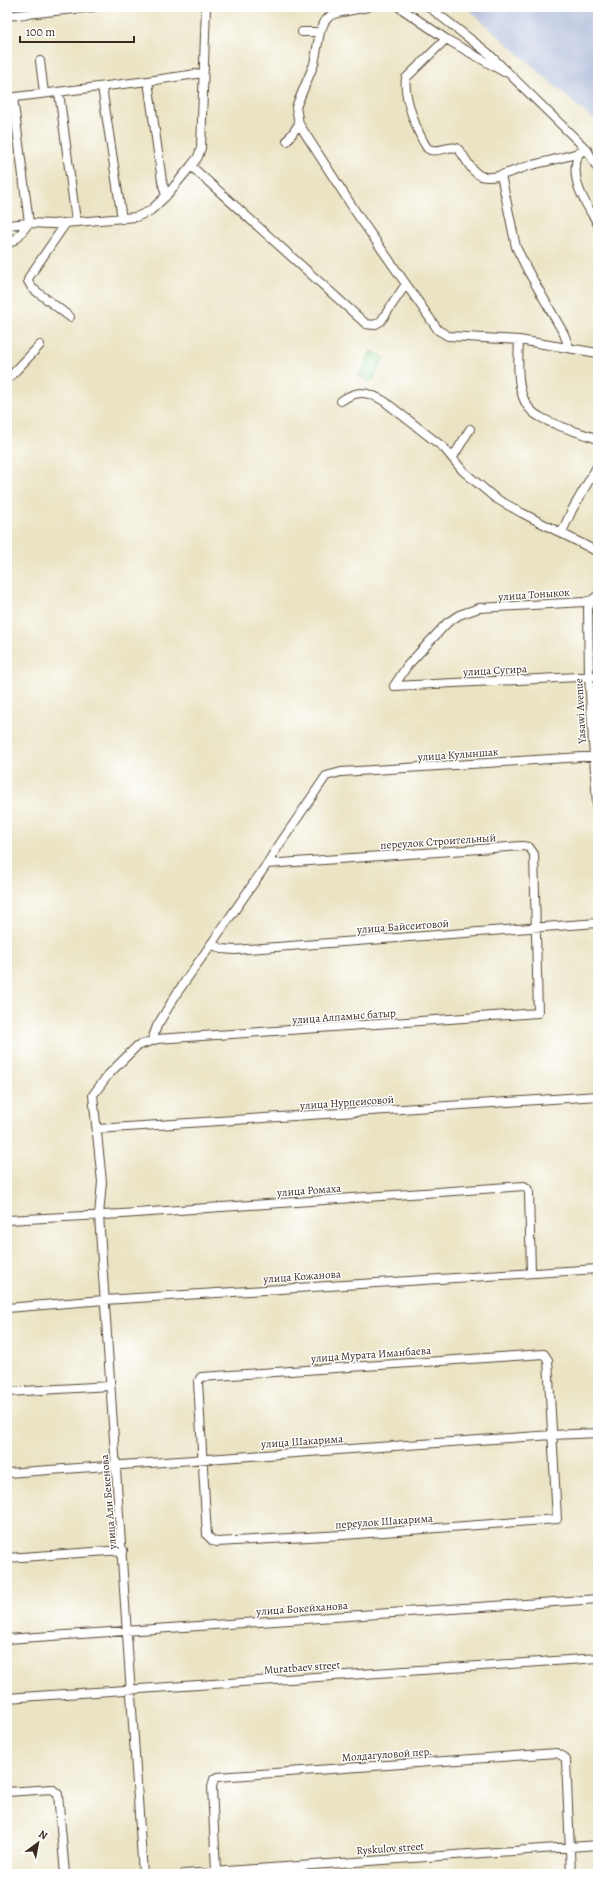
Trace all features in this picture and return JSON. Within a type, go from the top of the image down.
[{"type":"street","points":[[7,16],[94,7]]},
{"type":"street","points":[[7,225],[29,222],[66,223],[76,221],[136,218],[150,211],[166,196],[198,157],[201,148],[206,7]]},
{"type":"street","points":[[368,7],[337,13],[330,16],[325,21],[320,32],[314,64],[296,107],[299,124],[357,214],[438,330],[448,336],[519,340],[569,347],[598,353]]},
{"type":"street","points":[[399,7],[446,39],[510,75]]},
{"type":"street","points":[[429,7],[488,53],[598,169]]},
{"type":"street","points":[[302,32],[320,32]]},
{"type":"street","points":[[446,39],[406,78],[405,88],[410,108],[422,139],[430,150],[434,151],[452,147],[457,148],[473,170],[482,176],[501,175],[533,164],[566,158],[583,152]]},
{"type":"street","points":[[40,61],[44,93]]},
{"type":"street","points":[[7,245],[17,238],[29,222],[10,98],[203,73]]},
{"type":"street","points":[[148,81],[162,181],[166,196]]},
{"type":"street","points":[[102,87],[122,219]]},
{"type":"street","points":[[59,92],[76,221]]},
{"type":"street","points":[[287,141],[299,124]]},
{"type":"street","points":[[583,152],[575,162],[575,180],[598,224]]},
{"type":"street","points":[[191,166],[366,324],[374,325],[381,321],[406,284]]},
{"type":"street","points":[[501,175],[516,247],[564,334],[569,347]]},
{"type":"street","points":[[66,223],[29,277],[28,281],[32,288],[70,317]]},
{"type":"street","points":[[519,340],[518,367],[521,388],[529,409],[539,417],[598,439]]},
{"type":"street","points":[[7,380],[40,345]]},
{"type":"street","points":[[341,401],[351,394],[358,393],[375,396],[384,401],[444,448],[463,471],[495,498],[598,552]]},
{"type":"street","points":[[452,457],[470,429]]},
{"type":"street","points":[[562,532],[572,510],[598,465]]},
{"type":"street","name":"улица Тоныкок","points":[[394,686],[407,666],[447,623],[469,610],[595,598]]},
{"type":"street","name":"Yasawi Avenue","points":[[595,598],[588,608],[589,677],[596,756],[598,821]]},
{"type":"street","name":"улица Сугира","points":[[394,686],[598,676]]},
{"type":"street","name":"улица Кулыншак","points":[[267,864],[272,854],[323,780],[326,776],[335,773],[596,756]]},
{"type":"street","name":"переулок Строительный","points":[[267,864],[526,846],[533,851],[535,927]]},
{"type":"street","points":[[152,1040],[157,1026],[177,992],[267,864]]},
{"type":"street","name":"улица Байсеитовой","points":[[211,944],[222,949],[235,950],[598,923]]},
{"type":"street","name":"улица Алпамыс батыр","points":[[152,1040],[538,1013],[535,927]]},
{"type":"street","name":"улица Али Бекенова","points":[[143,1874],[123,1550],[104,1300],[99,1215],[102,1182],[100,1150],[93,1099],[95,1091],[108,1075],[137,1046],[152,1040]]},
{"type":"street","name":"улица Нурпеисовой","points":[[96,1129],[598,1096]]},
{"type":"street","name":"улица Ромаха","points":[[7,1220],[524,1186],[529,1192],[531,1272]]},
{"type":"street","name":"улица Кожанова","points":[[7,1308],[104,1300],[531,1272],[598,1269]]},
{"type":"street","name":"улица Мурата Иманбаева","points":[[203,1459],[198,1382],[201,1377],[204,1376],[541,1354],[546,1356],[548,1360],[552,1435]]},
{"type":"street","points":[[7,1392],[110,1386]]},
{"type":"street","name":"улица Шакарима","points":[[7,1473],[598,1433]]},
{"type":"street","name":"переулок Шакарима","points":[[203,1459],[207,1535],[213,1541],[343,1535],[557,1519],[552,1435]]},
{"type":"street","points":[[7,1558],[123,1550]]},
{"type":"street","name":"улица Бокейханова","points":[[7,1639],[598,1599]]},
{"type":"street","name":"Muratbaev street","points":[[7,1698],[598,1658]]},
{"type":"street","name":"Молдагуловой пер.","points":[[212,1872],[212,1786],[214,1779],[222,1776],[557,1753],[566,1760],[570,1847]]},
{"type":"street","points":[[7,1792],[52,1790],[58,1794],[65,1874]]},
{"type":"street","name":"Ryskulov street","points":[[184,1874],[598,1845]]},
{"type":"street","points":[[570,1847],[572,1874]]},
{"type":"shaded area","points":[[466,7],[598,7],[598,119],[591,118]]},
{"type":"green space","points":[[371,351],[384,357],[372,382],[359,376]]}]
